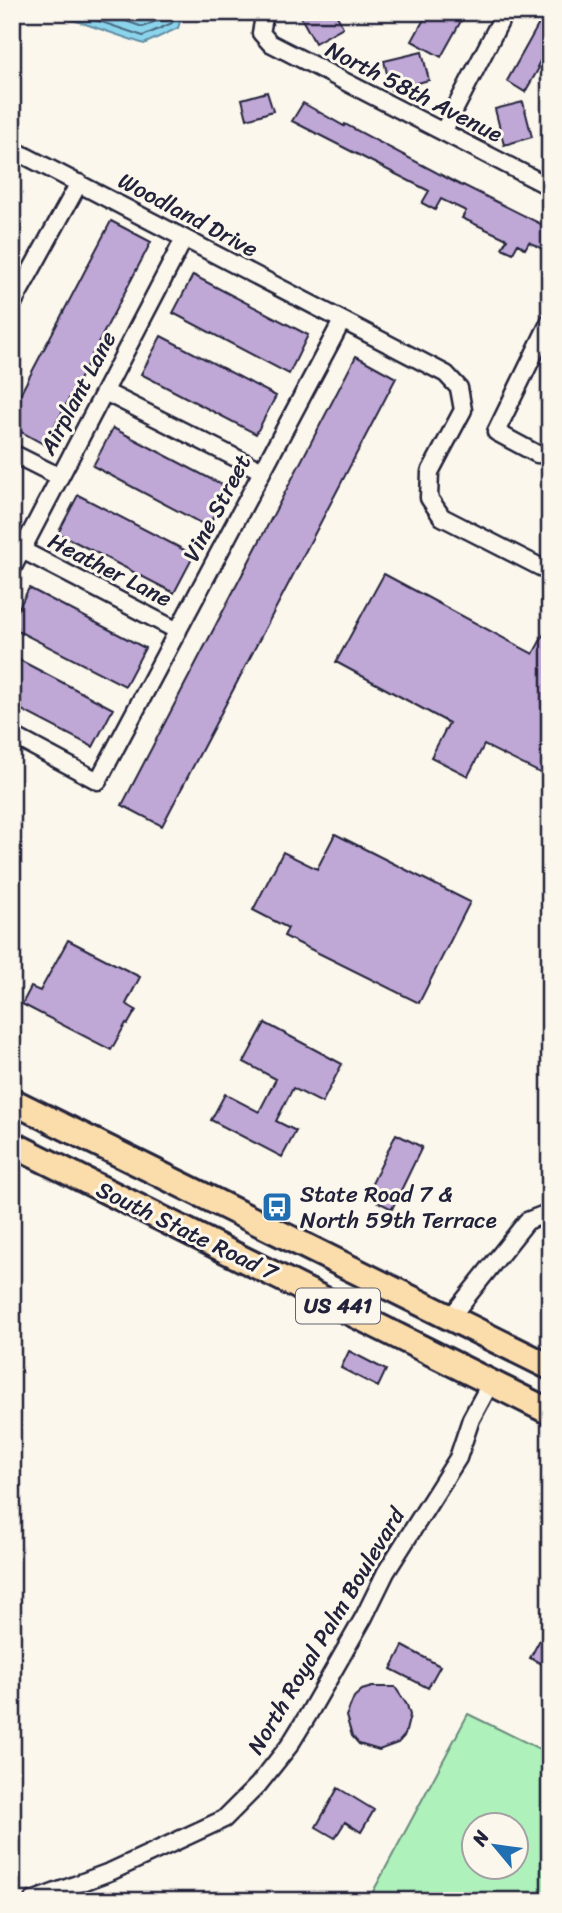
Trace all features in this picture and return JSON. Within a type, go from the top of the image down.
[{"type":"main road","name":"South State Road 7","points":[[12,1101],[550,1367]]},
{"type":"main road","name":"South State Road 7","points":[[12,1144],[550,1412]]},
{"type":"street","name":"North 58th Avenue","points":[[265,12],[261,33],[270,43],[550,187]]},
{"type":"street","points":[[443,132],[505,12]]},
{"type":"street","name":"Woodland Drive","points":[[12,149],[342,321]]},
{"type":"street","points":[[12,305],[79,183]]},
{"type":"street","name":"Airplant Lane","points":[[12,569],[184,239]]},
{"type":"street","points":[[342,321],[446,374],[460,388],[463,410],[430,472],[429,498],[442,517],[550,572]]},
{"type":"street","name":"Vine Street","points":[[12,735],[98,781],[342,321]]},
{"type":"street","points":[[550,321],[496,432],[537,454],[550,455]]},
{"type":"street","points":[[105,392],[262,471]]},
{"type":"street","points":[[12,453],[60,477]]},
{"type":"street","name":"Heather Lane","points":[[22,550],[178,631]]},
{"type":"street","points":[[450,1318],[527,1221],[550,1212]]},
{"type":"street","name":"North Royal Palm Boulevard","points":[[32,1901],[52,1897],[224,1819],[258,1786],[308,1716],[386,1572],[457,1458],[471,1419],[491,1382]]},
{"type":"green space","points":[[468,1714],[550,1754],[550,1901],[368,1901]]},
{"type":"water","points":[[50,12],[183,12],[178,28],[144,44]]},
{"type":"building","points":[[298,12],[335,12],[343,27],[315,43]]},
{"type":"building","points":[[428,12],[466,12],[441,57],[412,41]]},
{"type":"building","points":[[541,20],[550,25],[550,42],[525,92],[507,81]]},
{"type":"building","points":[[422,52],[429,80],[391,90],[384,61]]},
{"type":"building","points":[[267,92],[273,111],[247,119],[242,99]]},
{"type":"building","points":[[523,102],[532,137],[504,145],[495,109]]},
{"type":"building","points":[[303,103],[539,223],[550,231],[550,253],[529,242],[525,249],[518,244],[513,253],[502,248],[507,239],[462,218],[466,211],[441,199],[435,210],[422,203],[429,191],[292,121]]},
{"type":"building","points":[[111,221],[151,242],[45,445],[12,427],[12,410]]},
{"type":"building","points":[[193,275],[308,335],[289,374],[173,313]]},
{"type":"building","points":[[161,336],[276,396],[256,434],[141,374]]},
{"type":"building","points":[[356,356],[396,378],[162,826],[122,805]]},
{"type":"building","points":[[113,428],[228,488],[208,527],[93,466]]},
{"type":"building","points":[[78,495],[194,555],[174,593],[58,533]]},
{"type":"building","points":[[384,574],[533,654],[550,623],[550,778],[484,745],[468,776],[431,757],[449,723],[336,662]]},
{"type":"building","points":[[29,588],[145,648],[125,686],[12,628],[12,621]]},
{"type":"building","points":[[12,656],[113,709],[93,747],[12,705]]},
{"type":"building","points":[[335,834],[470,902],[419,1003],[284,936],[288,928],[253,910],[283,852],[317,869]]},
{"type":"building","points":[[68,940],[140,977],[126,1004],[136,1010],[111,1050],[22,1004],[31,987],[40,991]]},
{"type":"building","points":[[265,1023],[342,1064],[322,1103],[293,1088],[276,1121],[296,1131],[282,1157],[211,1120],[225,1094],[259,1112],[276,1079],[244,1062]]},
{"type":"building","points":[[396,1134],[422,1147],[392,1209],[366,1196]]},
{"type":"building","points":[[349,1351],[386,1370],[378,1387],[341,1368]]},
{"type":"building","points":[[550,1621],[550,1668],[530,1658]]},
{"type":"building","points":[[403,1646],[440,1666],[428,1688],[391,1669]]},
{"type":"building","points":[[395,1687],[410,1715],[405,1735],[398,1743],[379,1750],[359,1744],[352,1736],[346,1716],[354,1697],[362,1690]]},
{"type":"building","points":[[338,1788],[374,1810],[361,1832],[345,1822],[335,1838],[316,1827]]},
{"type":"place","name":"State Road 7 & North 59th Terrace","points":[[277,1207]]}]
